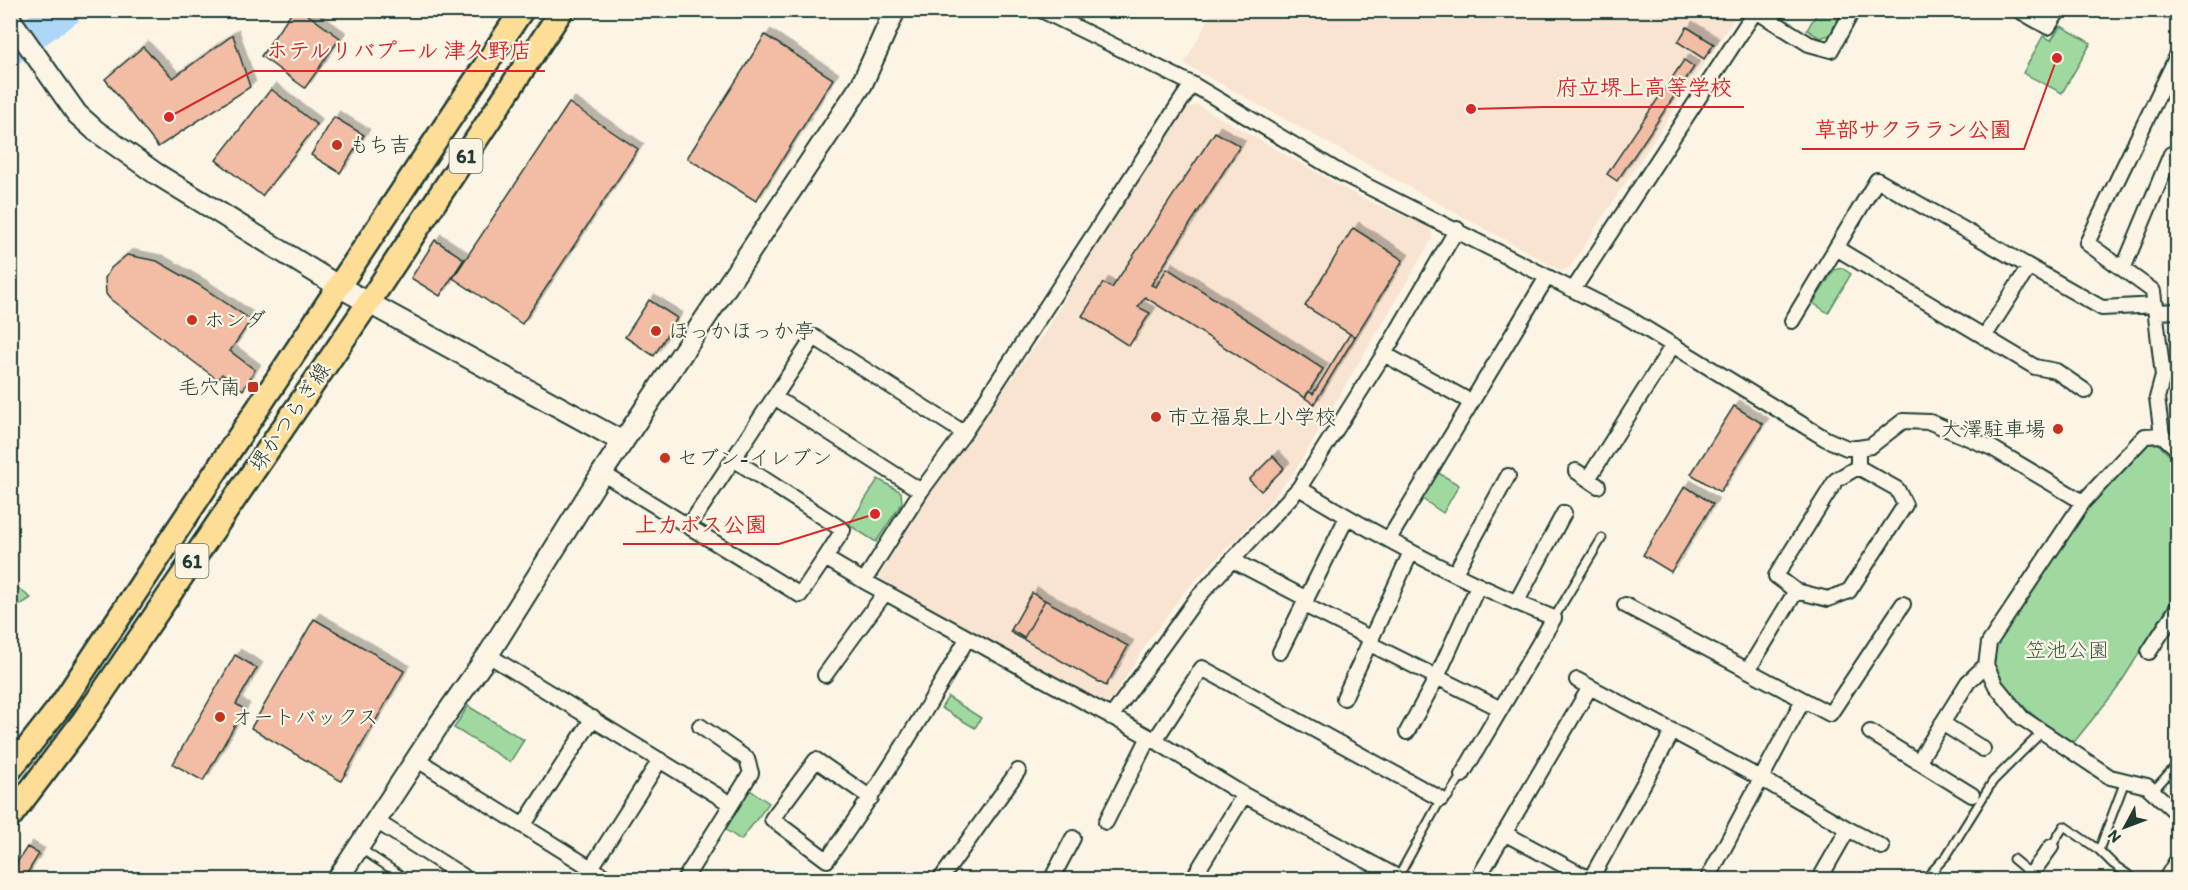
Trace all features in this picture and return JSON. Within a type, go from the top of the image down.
[{"type":"main road","name":"堺かつらぎ線","points":[[10,770],[61,705],[522,10]]},
{"type":"main road","name":"堺かつらぎ線","points":[[10,817],[83,721],[369,302],[562,10]]},
{"type":"street","points":[[338,879],[416,759],[488,655],[602,473],[862,84],[895,10]]},
{"type":"street","points":[[1041,10],[1192,84],[1341,173],[1457,229],[1625,316],[1826,439],[1847,448],[1871,446],[1903,421],[1930,422],[1992,448],[2083,502]]},
{"type":"street","points":[[1573,290],[1756,11],[1809,44],[1831,50],[1853,10]]},
{"type":"street","points":[[2018,10],[2048,27],[2059,10]]},
{"type":"street","points":[[10,19],[76,114],[155,173],[338,286],[623,442]]},
{"type":"street","points":[[2178,54],[2087,243],[2153,291],[2157,309],[2163,376],[2157,398],[2162,435],[2178,450]]},
{"type":"street","points":[[864,581],[921,491],[964,433],[1192,84]]},
{"type":"street","points":[[2123,269],[2171,154]]},
{"type":"street","points":[[1792,321],[1877,180],[2102,308],[2178,311]]},
{"type":"street","points":[[1111,717],[1197,598],[1299,488],[1384,354],[1457,229]]},
{"type":"street","points":[[1836,248],[2035,368],[2056,371],[2085,391]]},
{"type":"street","points":[[1984,337],[2029,267]]},
{"type":"street","points":[[1389,539],[1546,277]]},
{"type":"street","points":[[689,526],[814,337],[964,433]]},
{"type":"street","points":[[1587,479],[1673,345]]},
{"type":"street","points":[[1384,354],[1471,402]]},
{"type":"street","points":[[774,398],[921,491]]},
{"type":"street","points":[[2162,435],[2145,436],[2083,502],[1989,644],[1986,665],[1996,686],[2022,718],[2110,777],[2147,786],[2178,814]]},
{"type":"street","points":[[1858,448],[1858,467]]},
{"type":"street","points":[[602,473],[800,595],[843,530],[733,459]]},
{"type":"street","points":[[1858,467],[1897,489],[1905,505],[1849,591],[1828,599],[1796,591],[1776,576],[1836,480],[1858,467]]},
{"type":"street","points":[[1455,573],[1508,476]]},
{"type":"street","points":[[1299,488],[1347,517],[1478,586],[1554,618],[1462,775]]},
{"type":"street","points":[[1516,603],[1564,513]]},
{"type":"street","points":[[1280,652],[1347,517]]},
{"type":"street","points":[[1344,698],[1412,552]]},
{"type":"street","points":[[825,558],[967,639],[1152,738],[1244,795],[1400,878]]},
{"type":"street","points":[[1232,560],[1371,642],[1501,709]]},
{"type":"street","points":[[1407,732],[1437,677],[1478,586]]},
{"type":"street","points":[[1748,670],[1796,591]]},
{"type":"street","points":[[825,675],[885,593]]},
{"type":"street","points":[[1625,604],[1830,714],[1903,604]]},
{"type":"street","points":[[2149,652],[2178,607]]},
{"type":"street","points":[[872,798],[816,760],[772,819],[827,860],[872,798],[967,639]]},
{"type":"street","points":[[488,655],[593,717],[731,804]]},
{"type":"street","points":[[1918,762],[1968,682],[1986,665]]},
{"type":"street","points":[[1106,822],[1152,738],[1202,668],[1441,800]]},
{"type":"street","points":[[1577,680],[1762,779],[1882,847]]},
{"type":"street","points":[[1477,879],[1590,687]]},
{"type":"street","points":[[1707,879],[1803,700]]},
{"type":"street","points":[[523,826],[593,717]]},
{"type":"street","points":[[1942,723],[1983,749]]},
{"type":"street","points":[[684,879],[751,773],[747,759],[700,726]]},
{"type":"street","points":[[1504,833],[1590,879],[1672,731]]},
{"type":"street","points":[[1870,732],[1976,798]]},
{"type":"street","points":[[416,759],[610,879]]},
{"type":"street","points":[[591,868],[660,760]]},
{"type":"street","points":[[940,879],[1018,771]]},
{"type":"street","points":[[1192,879],[1244,795]]},
{"type":"street","points":[[375,821],[463,876]]},
{"type":"street","points":[[1819,879],[1848,829]]},
{"type":"street","points":[[1051,879],[1073,838]]},
{"type":"street","points":[[2029,876],[2051,846]]},
{"type":"lane","points":[[1554,618],[1602,538]]},
{"type":"lane","points":[[1924,879],[1947,855],[1976,798],[2042,732]]},
{"type":"lane","points":[[2153,791],[2178,763]]},
{"type":"lane","points":[[1400,878],[1441,800],[1447,798],[1462,775]]},
{"type":"lane","points":[[2099,850],[2125,781]]},
{"type":"lane","points":[[2051,846],[2064,826],[2136,879]]},
{"type":"lane","points":[[358,848],[408,879]]},
{"type":"lane","points":[[2161,879],[2178,852]]},
{"type":"lane","points":[[2013,859],[2029,876]]},
{"type":"shaded area","points":[[1213,11],[1739,11],[1570,267],[1562,271],[1184,64]]},
{"type":"shaded area","name":"市立福泉上小学校","points":[[1198,105],[1358,196],[1431,228],[1432,239],[1295,471],[1260,514],[1185,591],[1149,640],[1112,699],[1100,703],[882,585],[880,574],[938,480],[1046,331],[1087,260],[1187,107]]},
{"type":"green space","points":[[1818,11],[1841,11],[1830,35],[1820,38],[1807,30]]},
{"type":"green space","points":[[2061,26],[2091,43],[2062,93],[2023,73],[2043,36],[2051,40]]},
{"type":"green space","points":[[1842,268],[1851,274],[1828,313],[1813,303],[1834,270]]},
{"type":"green space","name":"笠池公園","points":[[2157,443],[2177,463],[2177,592],[2117,689],[2074,742],[2039,720],[2006,687],[1994,665],[1997,642],[2091,504],[2148,444]]},
{"type":"green space","points":[[1437,472],[1459,485],[1443,513],[1421,498]]},
{"type":"green space","points":[[878,479],[901,492],[902,503],[876,542],[849,525]]},
{"type":"green space","points":[[11,583],[31,598],[11,611]]},
{"type":"green space","points":[[948,697],[981,718],[975,728],[941,708]]},
{"type":"green space","points":[[468,706],[524,740],[510,762],[454,728]]},
{"type":"green space","points":[[750,790],[769,803],[741,840],[723,828]]},
{"type":"building","points":[[293,10],[301,10],[340,38],[305,88],[261,56]]},
{"type":"building","points":[[1687,27],[1714,44],[1704,59],[1678,42]]},
{"type":"building","points":[[233,35],[250,87],[158,147],[105,79],[143,47],[173,78]]},
{"type":"building","points":[[765,35],[833,79],[756,201],[687,158]]},
{"type":"building","points":[[1684,60],[1694,67],[1617,181],[1607,174]]},
{"type":"building","points":[[271,89],[317,125],[262,196],[216,160]]},
{"type":"building","points":[[569,103],[638,149],[522,324],[453,278]]},
{"type":"building","points":[[334,117],[364,135],[340,173],[311,155]]},
{"type":"building","points":[[1215,132],[1240,146],[1151,285],[1156,287],[1167,268],[1323,369],[1305,398],[1145,297],[1138,307],[1150,313],[1129,346],[1082,316],[1103,283],[1112,288]]},
{"type":"building","points":[[1353,228],[1403,260],[1355,337],[1305,306]]},
{"type":"building","points":[[435,240],[464,259],[440,296],[411,278]]},
{"type":"building","points":[[127,255],[157,261],[199,285],[251,320],[230,351],[255,370],[243,390],[222,374],[218,380],[110,299],[106,294],[105,278],[111,268]]},
{"type":"building","points":[[649,300],[677,318],[654,356],[625,337]]},
{"type":"building","points":[[1350,334],[1355,337],[1314,404],[1305,398],[1308,391],[1313,394]]},
{"type":"building","points":[[1734,406],[1763,424],[1720,492],[1691,474]]},
{"type":"building","points":[[1273,456],[1284,468],[1261,491],[1249,480]]},
{"type":"building","points":[[1685,486],[1713,504],[1671,572],[1643,555]]},
{"type":"building","points":[[1032,593],[1128,646],[1106,686],[1010,632]]},
{"type":"building","points":[[1032,593],[1045,600],[1024,638],[1011,630]]},
{"type":"building","points":[[314,619],[404,671],[341,781],[251,728]]},
{"type":"building","points":[[235,655],[257,668],[236,704],[244,709],[203,781],[173,764]]},
{"type":"building","points":[[2176,787],[2178,788],[2178,803],[2172,801]]},
{"type":"building","points":[[27,847],[39,854],[23,880],[10,880],[10,873]]},
{"type":"waterway","points":[[10,49],[66,10]]},
{"type":"place","name":"草部サクララン公園","points":[[2057,58]]},
{"type":"place","name":"府立堺上高等学校","points":[[1471,109]]},
{"type":"place","name":"ホテルリバプール 津久野店","points":[[169,117]]},
{"type":"place","name":"もち吉","points":[[337,145]]},
{"type":"place","name":"ホンダ","points":[[192,320]]},
{"type":"place","name":"ほっかほっか亭","points":[[656,331]]},
{"type":"place","name":"毛穴南","points":[[253,387]]},
{"type":"place","name":"市立福泉上小学校","points":[[1156,417]]},
{"type":"place","name":"大澤駐車場","points":[[2058,429]]},
{"type":"place","name":"セブン-イレブン","points":[[665,458]]},
{"type":"place","name":"上カボス公園","points":[[875,514]]},
{"type":"place","name":"オートバックス","points":[[220,717]]}]
